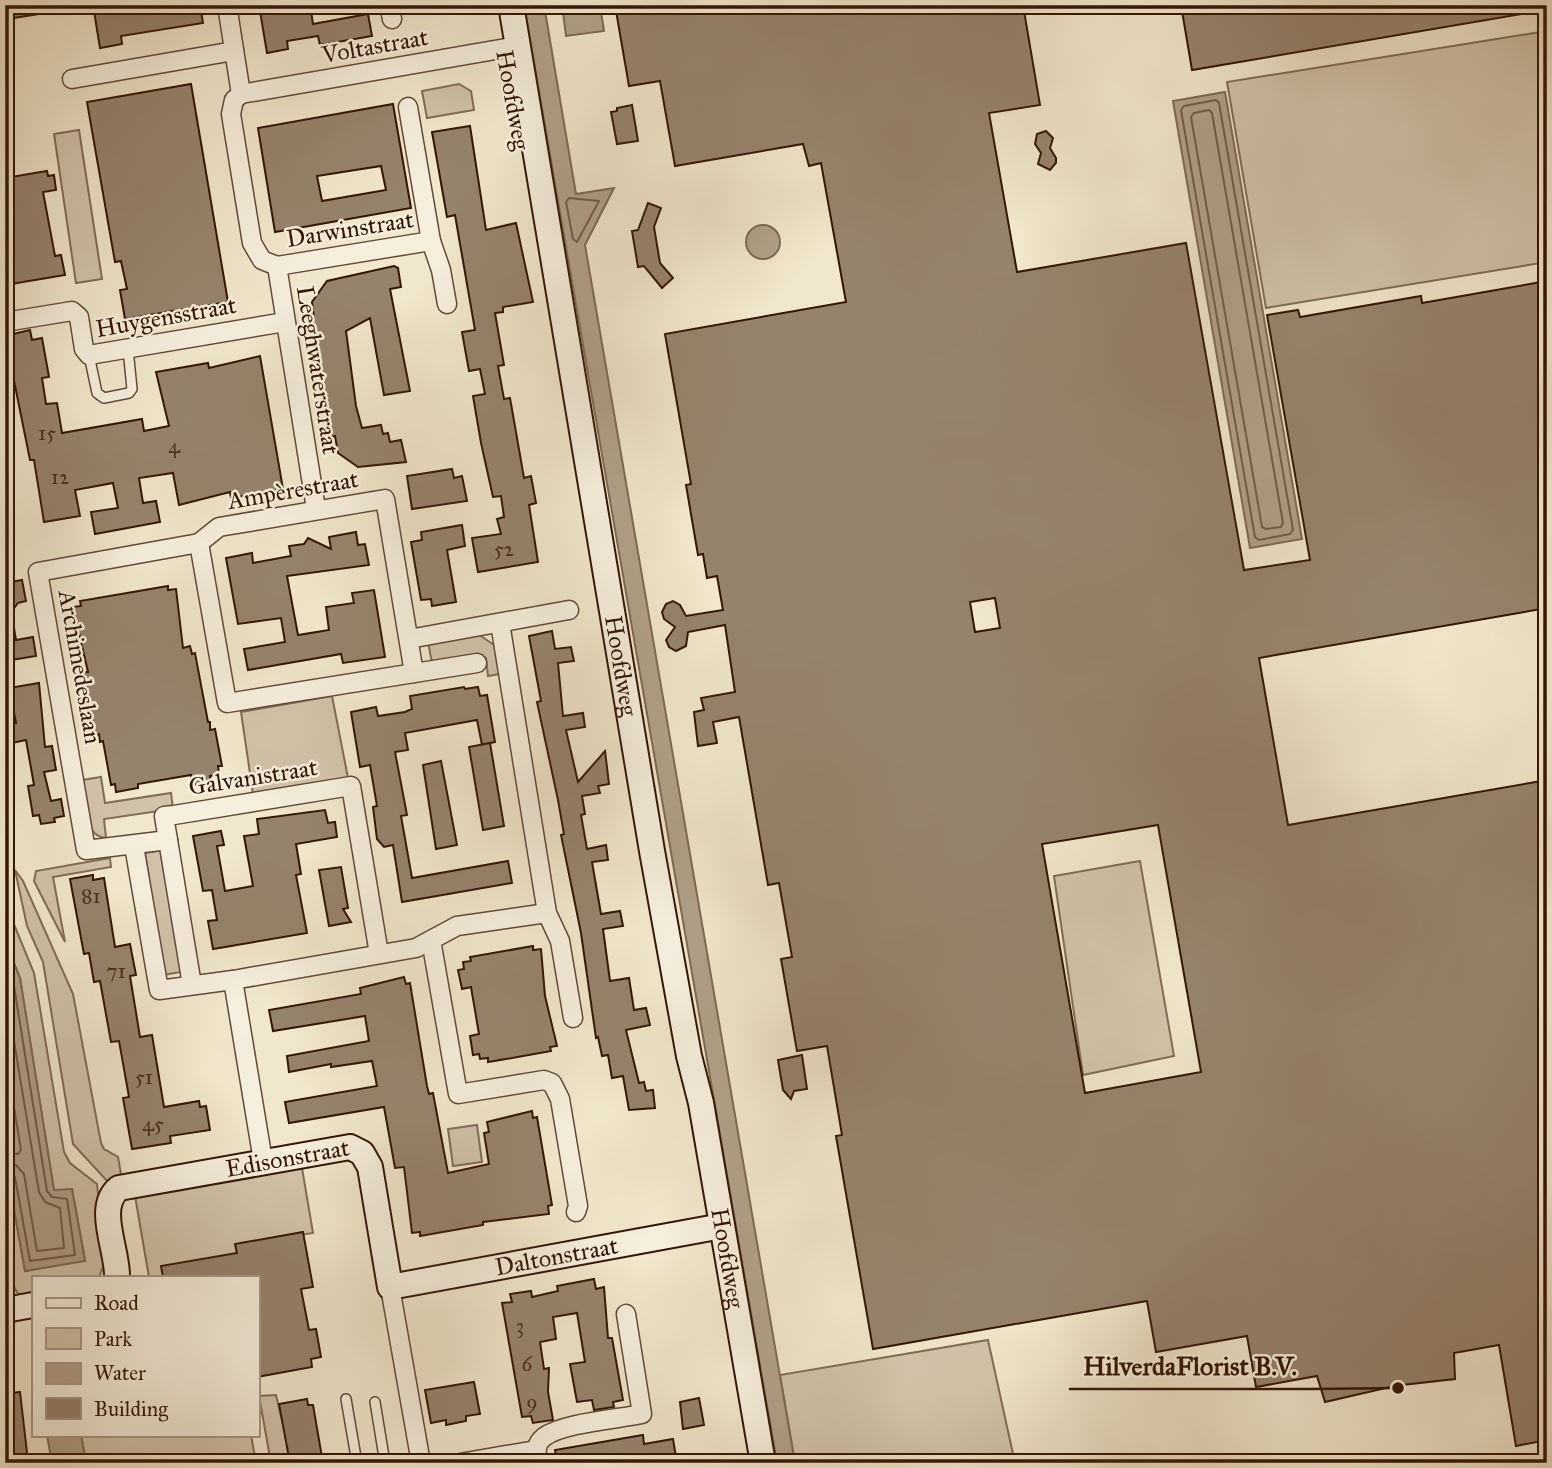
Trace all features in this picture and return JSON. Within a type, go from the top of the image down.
[{"type":"main road","name":"Hoofdweg","points":[[497,5],[511,47],[550,234],[554,276],[689,1056],[701,1103],[715,1227],[748,1463]]},
{"type":"main road","name":"Hoofdweg","points":[[511,5],[511,47]]},
{"type":"main road","name":"Edisonstraat","points":[[117,1276],[107,1210],[111,1194],[130,1185],[350,1147],[362,1153],[370,1167],[390,1287]]},
{"type":"main road","name":"Hoofdweg","points":[[715,1227],[763,1463]]},
{"type":"main road","name":"Daltonstraat","points":[[390,1287],[715,1227]]},
{"type":"main road","points":[[5,1310],[32,1306]]},
{"type":"street","name":"Leeghwaterstraat","points":[[227,5],[241,94],[234,100],[231,114],[252,243],[262,260],[277,266],[316,509]]},
{"type":"street","name":"Voltastraat","points":[[241,94],[511,47]]},
{"type":"street","points":[[72,79],[234,51]]},
{"type":"street","name":"Darwinstraat","points":[[408,107],[430,241],[441,270],[447,304]]},
{"type":"street","name":"Darwinstraat","points":[[277,266],[430,241]]},
{"type":"street","name":"Huygensstraat","points":[[5,322],[72,312],[79,317],[84,349],[89,355],[285,322]]},
{"type":"street","name":"Ampèrestraat","points":[[199,542],[219,527],[385,499],[414,673]]},
{"type":"street","points":[[199,542],[227,703],[477,663]]},
{"type":"street","name":"Archimedeslaan","points":[[167,839],[134,846],[86,850],[38,572],[199,542]]},
{"type":"street","points":[[409,639],[569,610]]},
{"type":"street","points":[[500,623],[547,913],[560,940],[573,1018]]},
{"type":"street","name":"Galvanistraat","points":[[167,839],[164,817],[351,786],[379,954]]},
{"type":"street","points":[[167,839],[192,985]]},
{"type":"street","points":[[134,846],[159,990],[416,948],[457,926],[547,913]]},
{"type":"street","points":[[431,940],[458,1094],[544,1080],[552,1083],[561,1099],[578,1206],[576,1212]]},
{"type":"street","points":[[233,980],[263,1161]]},
{"type":"street","name":"Edisonstraat","points":[[390,1287],[421,1463]]},
{"type":"street","points":[[460,1463],[537,1457],[541,1439],[555,1432],[642,1414],[626,1314]]},
{"type":"lane","points":[[89,355],[97,393],[104,398],[129,393],[132,389],[128,349]]},
{"type":"lane","points":[[346,1399],[356,1463]]},
{"type":"lane","points":[[375,1402],[385,1463]]},
{"type":"green space","points":[[1547,31],[1547,262],[1266,308],[1227,82]]},
{"type":"green space","points":[[459,84],[471,91],[474,110],[427,118],[422,91]]},
{"type":"green space","points":[[79,130],[102,279],[76,283],[54,134]]},
{"type":"green space","points":[[478,634],[494,645],[500,674],[488,676],[486,658],[476,655],[432,663],[428,642]]},
{"type":"green space","points":[[332,696],[348,778],[253,794],[241,712]]},
{"type":"green space","points":[[101,777],[105,803],[171,793],[173,809],[104,819],[106,838],[98,836],[86,816],[82,780]]},
{"type":"green space","points":[[163,850],[181,972],[163,975],[145,853]]},
{"type":"green space","points":[[110,858],[111,867],[53,877],[65,942],[34,881],[36,871]]},
{"type":"green space","points":[[1140,861],[1174,1056],[1083,1075],[1054,876]]},
{"type":"green space","points":[[5,869],[13,922],[34,973],[64,1152],[70,1163],[97,1184],[105,1262],[99,1276],[32,1276],[32,1295],[22,1297],[10,1274],[7,1255],[5,1159],[25,1271],[85,1260],[72,1189],[54,1191],[20,978],[5,941]]},
{"type":"green space","points":[[15,870],[23,881],[73,994],[101,1143],[104,1149],[118,1157],[122,1180],[108,1182],[73,1144],[43,962],[27,926]]},
{"type":"green space","points":[[477,1125],[482,1162],[453,1166],[448,1129]]},
{"type":"green space","points":[[302,1168],[313,1233],[236,1245],[237,1255],[163,1267],[164,1276],[149,1276],[135,1196]]},
{"type":"green space","points":[[988,1340],[1015,1463],[795,1463],[780,1375]]},
{"type":"green space","points":[[276,1395],[292,1463],[271,1463],[259,1396]]},
{"type":"green space","points":[[81,1436],[251,1436],[256,1463],[86,1463]]},
{"type":"water","points":[[524,5],[544,5],[576,194],[614,188],[585,245],[795,1463],[777,1463]]},
{"type":"water","points":[[562,5],[600,5],[604,31],[566,36]]},
{"type":"water","points":[[1225,92],[1302,539],[1250,548],[1173,101]]},
{"type":"water","points":[[763,225],[775,230],[780,242],[775,254],[763,259],[751,254],[746,242],[751,230]]},
{"type":"water","points":[[5,941],[20,978],[54,1190],[72,1189],[85,1261],[25,1271],[5,1159]]},
{"type":"water","points":[[47,1436],[81,1436],[86,1463],[52,1463]]},
{"type":"building","points":[[5,5],[45,5],[46,13],[7,19]]},
{"type":"building","points":[[93,5],[200,5],[203,23],[121,36],[122,44],[100,48]]},
{"type":"building","points":[[259,5],[310,5],[313,24],[368,14],[372,36],[320,45],[318,36],[287,41],[288,49],[267,53]]},
{"type":"building","points":[[615,5],[1023,5],[1040,105],[989,113],[1017,272],[1186,243],[1244,570],[1310,560],[1267,315],[1298,310],[1300,317],[1421,296],[1422,303],[1547,281],[1547,608],[1259,658],[1288,825],[1547,780],[1547,1440],[1516,1446],[1499,1345],[1454,1353],[1455,1379],[1402,1385],[1398,1392],[1390,1387],[1325,1402],[1317,1376],[1256,1387],[1247,1336],[1156,1352],[1147,1301],[873,1349],[836,1136],[842,1135],[827,1046],[797,1051],[781,959],[792,957],[779,883],[768,885],[739,717],[713,722],[717,743],[698,746],[694,712],[704,710],[701,698],[735,692],[725,625],[688,632],[686,646],[676,651],[669,647],[666,640],[675,627],[664,619],[662,612],[666,604],[673,601],[680,605],[686,616],[723,610],[717,576],[707,578],[703,554],[698,555],[686,485],[691,484],[665,334],[846,302],[821,163],[809,166],[803,144],[675,166],[660,81],[629,86]],"holes":[[[995,598],[1000,628],[975,632],[970,602]],[[1158,825],[1201,1072],[1085,1093],[1042,844]]]},
{"type":"building","points":[[1181,5],[1532,5],[1533,12],[1192,70]]},
{"type":"building","points":[[191,84],[228,302],[125,319],[120,290],[127,289],[121,261],[115,262],[87,102]]},
{"type":"building","points":[[393,104],[411,208],[275,232],[258,128]],"holes":[[[381,166],[386,190],[322,201],[317,176]]]},
{"type":"building","points":[[632,105],[638,141],[617,144],[611,112]]},
{"type":"building","points":[[470,126],[486,230],[516,223],[533,302],[503,307],[503,312],[495,313],[504,365],[498,366],[504,399],[510,398],[524,478],[531,476],[536,503],[529,505],[538,562],[478,572],[472,538],[501,534],[497,519],[504,517],[501,496],[493,497],[481,443],[473,396],[485,394],[480,369],[469,371],[462,332],[475,330],[455,215],[447,217],[432,132]]},
{"type":"building","points":[[1046,131],[1053,138],[1050,148],[1056,158],[1056,163],[1050,170],[1038,164],[1041,153],[1035,144],[1037,134]]},
{"type":"building","points":[[47,171],[48,176],[54,175],[56,190],[43,192],[55,256],[61,255],[65,275],[5,285],[5,257],[12,256],[7,226],[14,224],[10,198],[5,199],[5,178]]},
{"type":"building","points":[[648,203],[661,208],[654,227],[660,263],[673,278],[662,288],[644,266],[638,267],[632,231],[638,230]]},
{"type":"building","points":[[394,266],[398,268],[401,287],[390,289],[410,391],[384,395],[370,318],[346,331],[356,406],[362,428],[381,425],[383,434],[388,433],[390,442],[401,440],[406,462],[358,467],[338,453],[335,436],[332,437],[311,318],[314,318],[312,302],[327,281]]},
{"type":"building","points":[[30,330],[32,340],[42,338],[49,377],[42,378],[46,404],[57,403],[62,433],[142,419],[144,431],[169,426],[156,372],[208,363],[209,368],[260,356],[283,489],[231,498],[230,492],[179,505],[173,473],[139,478],[143,503],[156,501],[160,522],[95,534],[91,512],[118,508],[113,483],[75,490],[80,516],[44,522],[34,460],[30,460],[5,336]]},
{"type":"building","points":[[452,469],[454,478],[462,476],[467,501],[412,509],[407,476]]},
{"type":"building","points":[[462,525],[465,546],[447,550],[456,602],[432,606],[431,599],[421,600],[411,542],[422,540],[421,532]]},
{"type":"building","points":[[356,532],[358,545],[365,544],[369,565],[287,576],[298,635],[329,630],[326,607],[354,603],[352,593],[374,590],[385,657],[343,663],[341,654],[248,670],[244,649],[285,642],[281,618],[238,624],[226,558],[252,553],[253,563],[291,556],[289,546],[304,544],[308,538],[331,549],[329,537]]},
{"type":"building","points":[[22,580],[26,601],[15,607],[5,601],[5,583]]},
{"type":"building","points":[[168,586],[168,590],[176,589],[183,648],[190,646],[192,654],[195,653],[208,722],[210,730],[215,729],[222,766],[218,766],[219,774],[210,776],[211,782],[193,785],[191,775],[138,784],[138,788],[116,792],[115,784],[111,785],[103,741],[100,742],[99,734],[95,735],[84,672],[88,672],[73,607],[81,606],[80,601]]},
{"type":"building","points":[[5,616],[12,616],[16,640],[33,637],[36,656],[5,661]]},
{"type":"building","points":[[552,631],[555,649],[571,647],[574,661],[558,663],[563,716],[583,713],[585,727],[566,730],[578,782],[605,751],[609,784],[598,786],[600,793],[582,796],[585,814],[581,815],[587,849],[606,845],[608,860],[592,862],[601,914],[620,911],[623,926],[603,929],[610,981],[629,978],[634,1010],[646,1008],[650,1025],[626,1030],[639,1083],[644,1082],[646,1091],[653,1090],[655,1108],[629,1110],[623,1076],[612,1078],[608,1055],[602,1056],[598,1037],[596,1038],[581,933],[561,835],[564,834],[537,702],[541,701],[529,636]]},
{"type":"building","points":[[39,683],[45,747],[52,746],[56,770],[44,772],[51,801],[61,799],[64,816],[54,818],[55,822],[41,824],[39,815],[33,816],[28,786],[34,785],[26,740],[12,743],[9,724],[16,723],[9,688]]},
{"type":"building","points":[[478,687],[480,696],[487,695],[495,742],[482,745],[477,720],[405,733],[408,750],[395,752],[407,815],[401,816],[412,878],[508,861],[512,883],[402,902],[393,845],[384,847],[377,839],[373,807],[377,806],[370,765],[360,767],[351,712],[376,707],[378,716],[405,712],[412,709],[410,696]]},
{"type":"building","points":[[490,743],[504,826],[483,830],[469,747]]},
{"type":"building","points":[[441,761],[457,845],[436,849],[423,765]]},
{"type":"building","points":[[325,810],[328,823],[335,822],[337,837],[296,844],[301,874],[296,875],[307,933],[213,949],[208,921],[217,920],[212,890],[203,891],[193,836],[221,831],[224,845],[217,846],[225,891],[253,886],[244,836],[259,834],[257,819]]},
{"type":"building","points":[[341,867],[348,908],[343,909],[351,922],[329,926],[319,870]]},
{"type":"building","points":[[93,875],[93,880],[104,878],[115,947],[130,944],[136,975],[130,976],[140,1037],[152,1035],[164,1107],[199,1101],[200,1107],[206,1106],[210,1130],[170,1136],[171,1143],[132,1149],[123,1098],[129,1097],[119,1041],[111,1042],[100,981],[94,982],[89,953],[84,954],[70,879]]},
{"type":"building","points":[[533,946],[533,950],[541,949],[545,996],[557,1046],[550,1047],[551,1051],[506,1059],[488,1062],[488,1058],[480,1059],[479,1054],[473,1055],[470,1036],[479,1034],[471,987],[462,989],[458,970],[464,969],[463,962],[471,961],[470,957]]},
{"type":"building","points":[[404,977],[406,984],[410,983],[427,1086],[429,1094],[433,1093],[448,1173],[489,1164],[484,1133],[489,1132],[487,1122],[532,1111],[533,1118],[537,1117],[552,1205],[548,1206],[549,1214],[483,1222],[483,1225],[420,1236],[420,1232],[412,1233],[404,1167],[395,1168],[384,1107],[289,1123],[285,1102],[377,1086],[372,1061],[331,1067],[331,1064],[289,1072],[287,1056],[369,1041],[365,1016],[273,1031],[269,1010],[361,994],[360,988]]},
{"type":"building","points":[[802,1055],[807,1089],[794,1091],[791,1099],[783,1090],[778,1060]]},
{"type":"building","points":[[303,1232],[313,1287],[301,1289],[309,1330],[316,1329],[321,1357],[311,1359],[312,1367],[259,1377],[259,1276],[163,1276],[161,1266],[237,1253],[235,1244]]},
{"type":"building","points":[[594,1279],[596,1289],[604,1287],[608,1338],[612,1338],[623,1400],[613,1402],[614,1407],[594,1410],[592,1400],[577,1402],[570,1364],[585,1362],[577,1313],[553,1317],[556,1339],[540,1342],[544,1369],[549,1368],[548,1392],[553,1420],[533,1423],[531,1416],[522,1417],[502,1303],[512,1302],[510,1294],[531,1291],[532,1297],[558,1291],[557,1286]]},
{"type":"building","points":[[474,1382],[480,1414],[466,1416],[466,1421],[446,1425],[446,1420],[431,1423],[425,1390]]},
{"type":"building","points":[[20,1392],[28,1461],[10,1463],[9,1455],[5,1456],[5,1394]]},
{"type":"building","points":[[699,1398],[704,1425],[683,1429],[680,1402]]},
{"type":"building","points":[[307,1399],[308,1405],[313,1405],[323,1463],[290,1463],[279,1404]]},
{"type":"building","points":[[643,1435],[644,1444],[673,1439],[677,1463],[557,1463],[555,1450]]},
{"type":"place","name":"HilverdaFlorist B.V.","points":[[1398,1388]]}]
